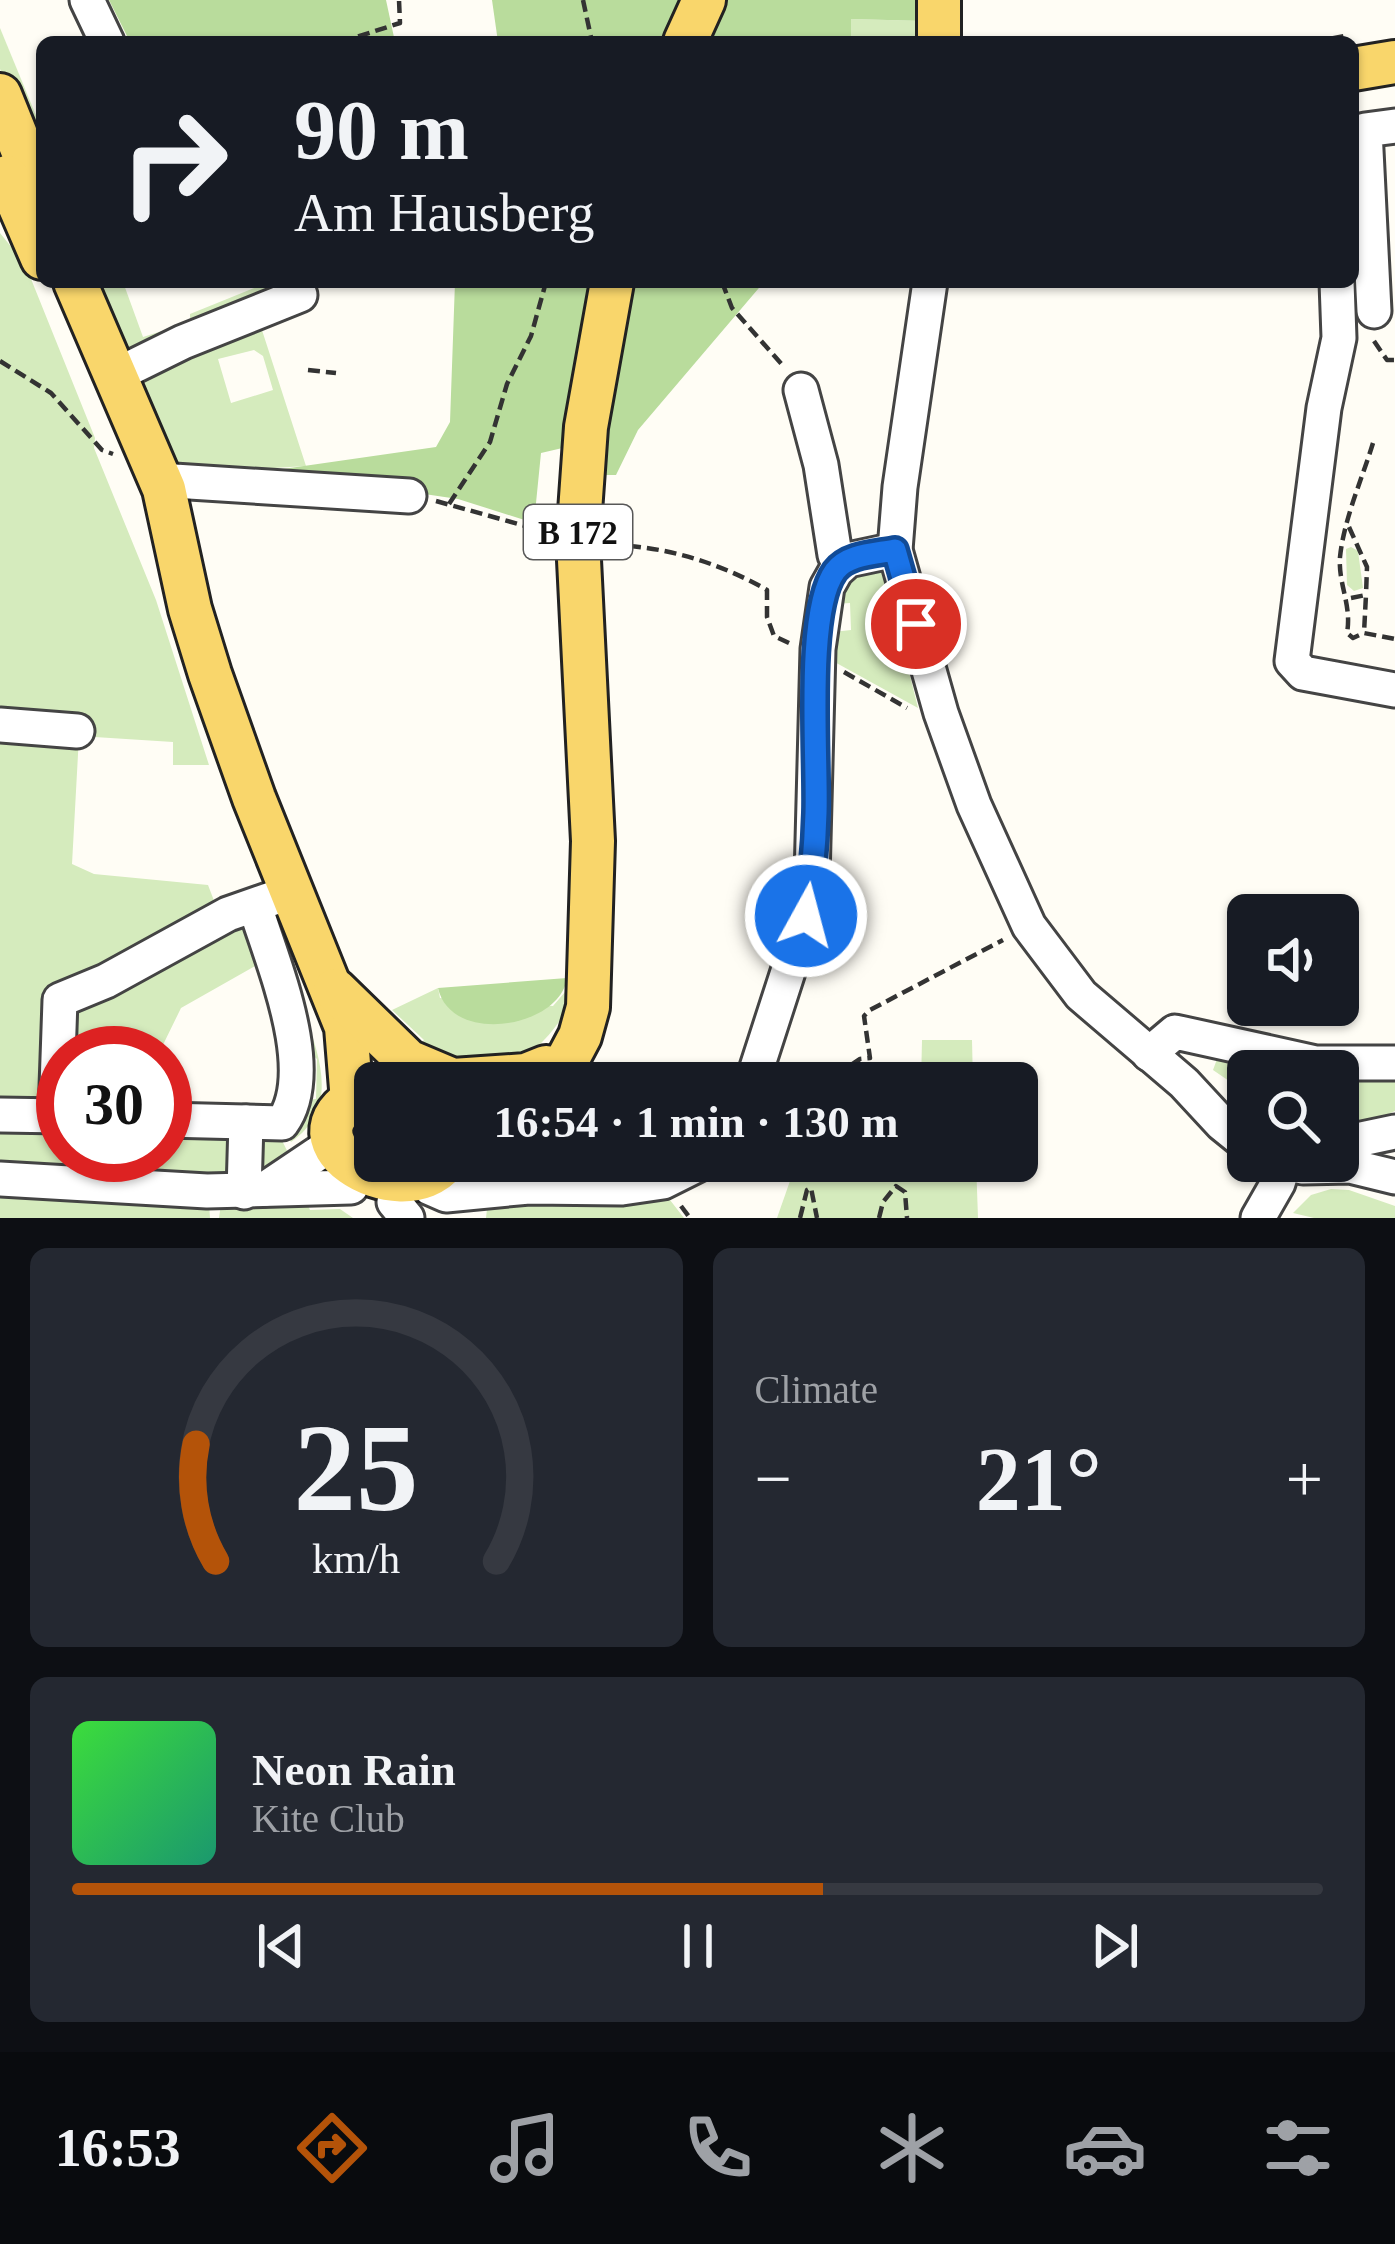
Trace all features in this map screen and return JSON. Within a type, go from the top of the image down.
[{"type":"main road","points":[[688,36],[704,0]]},
{"type":"main road","points":[[939,0],[939,36]]},
{"type":"main road","points":[[1359,68],[1395,62]]},
{"type":"main road","points":[[0,95],[6,149],[36,242]]},
{"type":"main road","points":[[54,288],[182,601],[190,609]]},
{"type":"main road","points":[[77,288],[164,489],[190,609],[227,724],[273,899],[332,987],[410,1062]]},
{"type":"main road","name":"B 172","points":[[553,1062],[585,1021],[592,951],[593,841],[578,540],[586,427],[611,288]]},
{"type":"main road","points":[[332,987],[359,1062]]},
{"type":"main road","points":[[354,1106],[338,1120],[332,1144],[337,1167],[351,1187],[371,1199],[429,1196]]},
{"type":"street","points":[[87,0],[104,36]]},
{"type":"street","points":[[1374,311],[1365,130],[1395,126]]},
{"type":"street","points":[[929,288],[895,550],[941,712],[974,805],[1029,926],[1081,995],[1184,1083],[1227,1128]]},
{"type":"street","points":[[1337,288],[1339,338],[1324,408],[1292,662],[1300,688],[1395,690]]},
{"type":"street","points":[[114,376],[183,342],[300,295]]},
{"type":"street","points":[[801,390],[821,465],[835,555],[842,565]]},
{"type":"street","points":[[164,489],[174,481],[409,496]]},
{"type":"street","points":[[759,1062],[806,916],[816,810],[818,649],[827,587],[848,560],[895,550]]},
{"type":"street","points":[[0,725],[77,731]]},
{"type":"street","points":[[60,1026],[60,1000],[106,981],[228,914],[273,899],[269,952],[299,1063],[289,1114],[282,1123],[192,1121]]},
{"type":"street","points":[[1149,1054],[1175,1032],[1316,1063],[1395,1063]]},
{"type":"street","points":[[1184,1083],[1227,1107]]},
{"type":"street","points":[[0,1114],[36,1115]]},
{"type":"street","points":[[246,1122],[254,1191]]},
{"type":"street","points":[[1359,1146],[1395,1132]]},
{"type":"street","points":[[0,1179],[209,1205],[254,1191],[332,1144]]},
{"type":"street","points":[[1359,1160],[1395,1177]]},
{"type":"street","points":[[429,1196],[529,1186],[622,1188],[663,1182]]},
{"type":"street","points":[[1257,1218],[1269,1182]]},
{"type":"street","points":[[254,1191],[351,1187]]},
{"type":"path","points":[[360,36],[400,23],[399,0]]},
{"type":"path","points":[[583,0],[591,36]]},
{"type":"path","points":[[448,503],[490,442],[543,288]]},
{"type":"path","points":[[724,288],[732,308],[801,390]]},
{"type":"path","points":[[0,361],[51,393],[102,450],[124,458]]},
{"type":"path","points":[[308,370],[336,373]]},
{"type":"path","points":[[1373,443],[1340,554],[1340,579],[1348,599],[1347,634],[1395,639]]},
{"type":"path","points":[[409,496],[509,521]]},
{"type":"path","points":[[1348,524],[1366,567],[1364,633]]},
{"type":"path","points":[[620,545],[703,559],[746,578],[766,590],[766,617],[774,636],[792,645]]},
{"type":"path","points":[[1348,599],[1366,595]]},
{"type":"path","points":[[835,667],[909,710]]},
{"type":"path","points":[[855,1062],[870,1058],[863,1027],[870,1010],[1029,926]]},
{"type":"path","points":[[879,1218],[883,1202],[896,1186],[904,1192],[907,1218]]},
{"type":"path","points":[[800,1218],[811,1188],[817,1218]]},
{"type":"green space","points":[[109,0],[386,0],[394,36],[127,36]]},
{"type":"green space","points":[[492,0],[685,0],[670,36],[497,36]]},
{"type":"green space","points":[[721,0],[926,0],[924,21],[851,19],[851,36],[705,36]]},
{"type":"green space","points":[[850,19],[924,21],[924,36],[851,36]]},
{"type":"green space","points":[[0,28],[36,115],[36,152],[0,69]]},
{"type":"green space","points":[[0,233],[25,264],[95,438],[94,448],[156,600],[209,765],[173,765],[173,742],[79,736],[72,864],[94,874],[208,885],[226,932],[249,921],[262,962],[181,1008],[172,1026],[36,1026],[36,1182],[192,1182],[192,1127],[238,1128],[237,1178],[209,1203],[210,1218],[0,1218]]},
{"type":"green space","points":[[91,288],[125,288],[143,337],[162,331],[161,339],[119,356]]},
{"type":"green space","points":[[254,288],[289,288],[190,323],[190,314]]},
{"type":"green space","points":[[455,288],[591,288],[571,446],[541,453],[534,523],[458,499],[269,471],[436,447],[450,422]]},
{"type":"green space","points":[[624,288],[759,288],[638,430],[616,475],[599,475]]},
{"type":"green space","points":[[260,324],[306,466],[174,474],[139,377]],"holes":[[[254,350],[263,356],[273,390],[231,403],[218,359]]]},
{"type":"green space","points":[[1346,549],[1358,551],[1363,588],[1354,591],[1347,585]]},
{"type":"green space","points":[[881,569],[894,581],[887,584],[918,708],[831,660],[833,632],[851,630],[850,603],[834,604],[845,572]]},
{"type":"green space","points":[[567,978],[560,995],[546,1009],[505,1024],[463,1018],[447,1006],[438,988]]},
{"type":"green space","points":[[438,988],[440,998],[553,1006],[565,992],[572,996],[553,1029],[534,1049],[512,1062],[463,1062],[415,1053],[424,1040],[392,1010]]},
{"type":"green space","points":[[299,998],[318,1056],[321,1093],[317,1111],[291,1142],[283,1126],[302,1127],[305,1100],[316,1099],[317,1059],[310,1053]]},
{"type":"green space","points":[[922,1040],[972,1040],[973,1062],[921,1062]]},
{"type":"green space","points":[[1220,1051],[1227,1052],[1227,1080],[1213,1070]]},
{"type":"green space","points":[[1359,1066],[1395,1070],[1395,1111],[1360,1127]]},
{"type":"green space","points":[[253,1128],[276,1128],[292,1161],[255,1173]]},
{"type":"green space","points":[[790,1182],[977,1182],[978,1218],[777,1218]]},
{"type":"green space","points":[[1349,1190],[1395,1206],[1395,1218],[1314,1218],[1293,1213],[1311,1195]]},
{"type":"green space","points":[[663,1191],[684,1218],[486,1218],[487,1209],[465,1208]]},
{"type":"green space","points":[[305,1198],[310,1210],[340,1209],[353,1218],[219,1218],[221,1204]]},
{"type":"route","points":[[806,916],[816,810],[818,649],[827,587],[848,560],[895,550],[916,624]]}]
